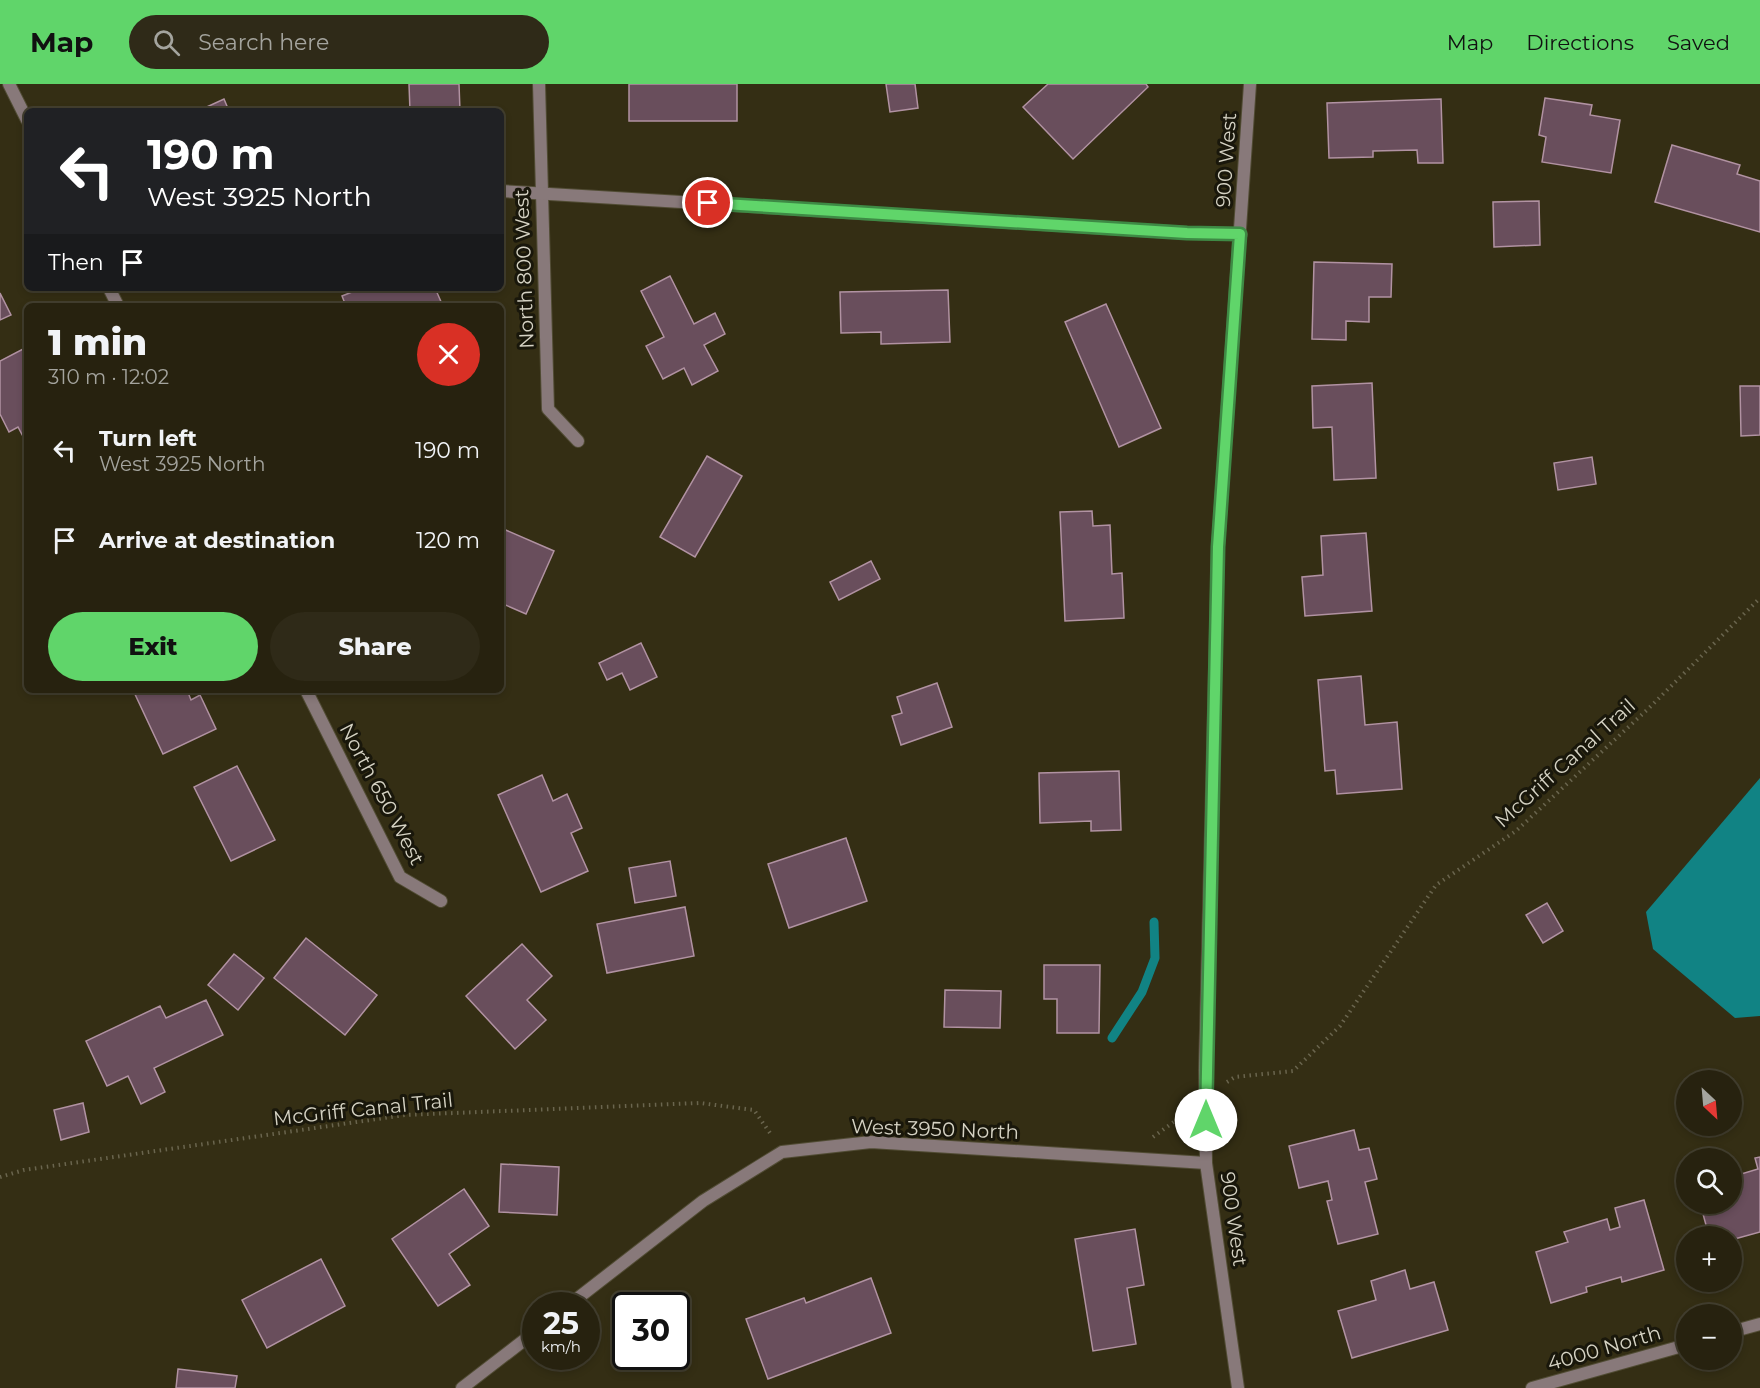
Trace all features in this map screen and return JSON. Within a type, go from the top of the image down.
[{"type":"street","points":[[9,84],[24,114]]},
{"type":"street","name":"North 800 West","points":[[538,84],[548,409],[578,441]]},
{"type":"street","name":"900 West","points":[[1238,1388],[1206,1163],[1206,1058],[1218,547],[1250,84]]},
{"type":"street","points":[[504,191],[1240,234]]},
{"type":"street","name":"North 650 West","points":[[308,693],[400,877],[441,902]]},
{"type":"street","name":"West 3950 North","points":[[586,1292],[703,1201],[782,1152],[870,1142],[1206,1163]]},
{"type":"street","points":[[1742,1329],[1760,1324]]},
{"type":"street","points":[[462,1388],[522,1342]]},
{"type":"street","name":"4000 North","points":[[1532,1388],[1676,1348]]},
{"type":"path","name":"McGriff Canal Trail","points":[[1235,1077],[1293,1071],[1340,1026],[1436,885],[1516,831],[1649,708],[1760,598]]},
{"type":"path","name":"McGriff Canal Trail","points":[[0,1177],[24,1170],[405,1115],[700,1103],[754,1110],[782,1152]]},
{"type":"water","points":[[1760,778],[1760,1016],[1735,1018],[1653,949],[1646,912]]},
{"type":"building","points":[[409,84],[459,84],[460,108],[410,108]]},
{"type":"building","points":[[629,84],[737,84],[737,121],[629,121]]},
{"type":"building","points":[[886,84],[915,84],[918,108],[890,112]]},
{"type":"building","points":[[1048,84],[1146,84],[1148,87],[1073,159],[1023,107]]},
{"type":"building","points":[[1545,98],[1592,105],[1590,115],[1620,120],[1611,173],[1542,162],[1546,137],[1539,135]]},
{"type":"building","points":[[224,99],[228,108],[204,108]]},
{"type":"building","points":[[1441,99],[1443,163],[1418,163],[1417,150],[1373,151],[1373,157],[1329,158],[1327,103]]},
{"type":"building","points":[[1672,145],[1740,165],[1737,174],[1760,181],[1760,232],[1655,202]]},
{"type":"building","points":[[1539,201],[1540,245],[1494,247],[1493,202]]},
{"type":"building","points":[[1314,262],[1392,264],[1391,297],[1369,297],[1369,322],[1346,321],[1346,340],[1312,339]]},
{"type":"building","points":[[670,276],[694,324],[715,313],[725,334],[704,345],[718,371],[692,385],[684,368],[663,379],[646,346],[664,337],[641,291]]},
{"type":"building","points":[[948,290],[950,342],[881,344],[881,332],[841,333],[840,292]]},
{"type":"building","points":[[354,291],[436,291],[442,303],[345,303],[342,296]]},
{"type":"building","points":[[0,293],[11,315],[0,320]]},
{"type":"building","points":[[1106,304],[1161,428],[1119,447],[1065,322]]},
{"type":"building","points":[[24,349],[24,438],[18,427],[9,432],[0,414],[0,361]]},
{"type":"building","points":[[1372,383],[1376,478],[1334,480],[1332,427],[1313,428],[1312,386]]},
{"type":"building","points":[[1740,386],[1760,386],[1760,435],[1741,436]]},
{"type":"building","points":[[707,456],[742,476],[695,557],[660,537]]},
{"type":"building","points":[[1592,457],[1596,484],[1558,490],[1554,463]]},
{"type":"building","points":[[1092,511],[1093,526],[1110,525],[1112,574],[1122,573],[1124,618],[1065,621],[1060,512]]},
{"type":"building","points":[[504,529],[554,551],[526,614],[504,604]]},
{"type":"building","points":[[1366,533],[1372,611],[1305,616],[1302,577],[1323,575],[1321,536]]},
{"type":"building","points":[[871,561],[880,579],[839,600],[830,582]]},
{"type":"building","points":[[641,643],[657,677],[630,690],[622,673],[607,680],[599,663]]},
{"type":"building","points":[[1361,676],[1365,725],[1397,722],[1402,789],[1337,794],[1335,770],[1325,771],[1318,680]]},
{"type":"building","points":[[937,683],[952,727],[901,745],[892,716],[902,713],[897,697]]},
{"type":"building","points":[[134,693],[188,693],[191,700],[200,695],[216,729],[163,754]]},
{"type":"building","points":[[237,766],[275,840],[231,861],[194,787]]},
{"type":"building","points":[[1119,771],[1121,830],[1091,831],[1091,821],[1040,823],[1039,773]]},
{"type":"building","points":[[542,775],[553,801],[567,794],[582,828],[571,833],[588,871],[541,892],[498,795]]},
{"type":"building","points":[[846,838],[867,901],[789,928],[768,864]]},
{"type":"building","points":[[670,861],[676,896],[635,903],[629,868]]},
{"type":"building","points":[[1547,903],[1563,931],[1543,943],[1526,915]]},
{"type":"building","points":[[685,907],[694,956],[607,973],[597,924]]},
{"type":"building","points":[[306,938],[377,995],[345,1035],[274,978]]},
{"type":"building","points":[[522,944],[552,976],[527,1000],[546,1020],[515,1049],[466,996]]},
{"type":"building","points":[[234,954],[264,978],[238,1010],[208,985]]},
{"type":"building","points":[[1044,965],[1100,965],[1099,1033],[1057,1033],[1057,999],[1044,999]]},
{"type":"building","points":[[945,990],[1001,991],[1000,1028],[944,1027]]},
{"type":"building","points":[[206,1000],[223,1035],[154,1068],[165,1092],[141,1104],[128,1076],[107,1086],[86,1041],[160,1006],[166,1018]]},
{"type":"building","points":[[83,1103],[89,1132],[61,1140],[54,1110]]},
{"type":"building","points":[[1354,1130],[1359,1150],[1369,1148],[1377,1179],[1365,1182],[1378,1234],[1338,1244],[1327,1201],[1332,1200],[1328,1181],[1299,1188],[1289,1146]]},
{"type":"building","points":[[1760,1157],[1760,1232],[1742,1237],[1742,1226],[1706,1226],[1703,1214],[1742,1214],[1742,1174],[1758,1169],[1755,1158]]},
{"type":"building","points":[[501,1164],[559,1167],[557,1215],[499,1212]]},
{"type":"building","points":[[464,1189],[489,1226],[449,1254],[470,1285],[438,1306],[392,1239]]},
{"type":"building","points":[[1644,1200],[1664,1270],[1622,1282],[1621,1277],[1586,1287],[1587,1292],[1551,1303],[1536,1252],[1568,1242],[1564,1232],[1607,1219],[1610,1230],[1620,1227],[1615,1208]]},
{"type":"building","points":[[1135,1229],[1144,1285],[1127,1288],[1136,1344],[1093,1351],[1075,1239]]},
{"type":"building","points":[[321,1259],[345,1306],[267,1348],[242,1300]]},
{"type":"building","points":[[1405,1270],[1410,1289],[1434,1282],[1448,1330],[1352,1358],[1338,1311],[1376,1300],[1371,1281]]},
{"type":"building","points":[[871,1278],[891,1333],[768,1379],[746,1319],[804,1298],[806,1303]]},
{"type":"building","points":[[178,1369],[237,1376],[235,1388],[176,1388]]},
{"type":"waterway","points":[[1112,1038],[1142,992],[1155,958],[1154,922]]},
{"type":"route","points":[[708,203],[1187,233],[1240,234],[1218,547],[1206,1120]]}]
